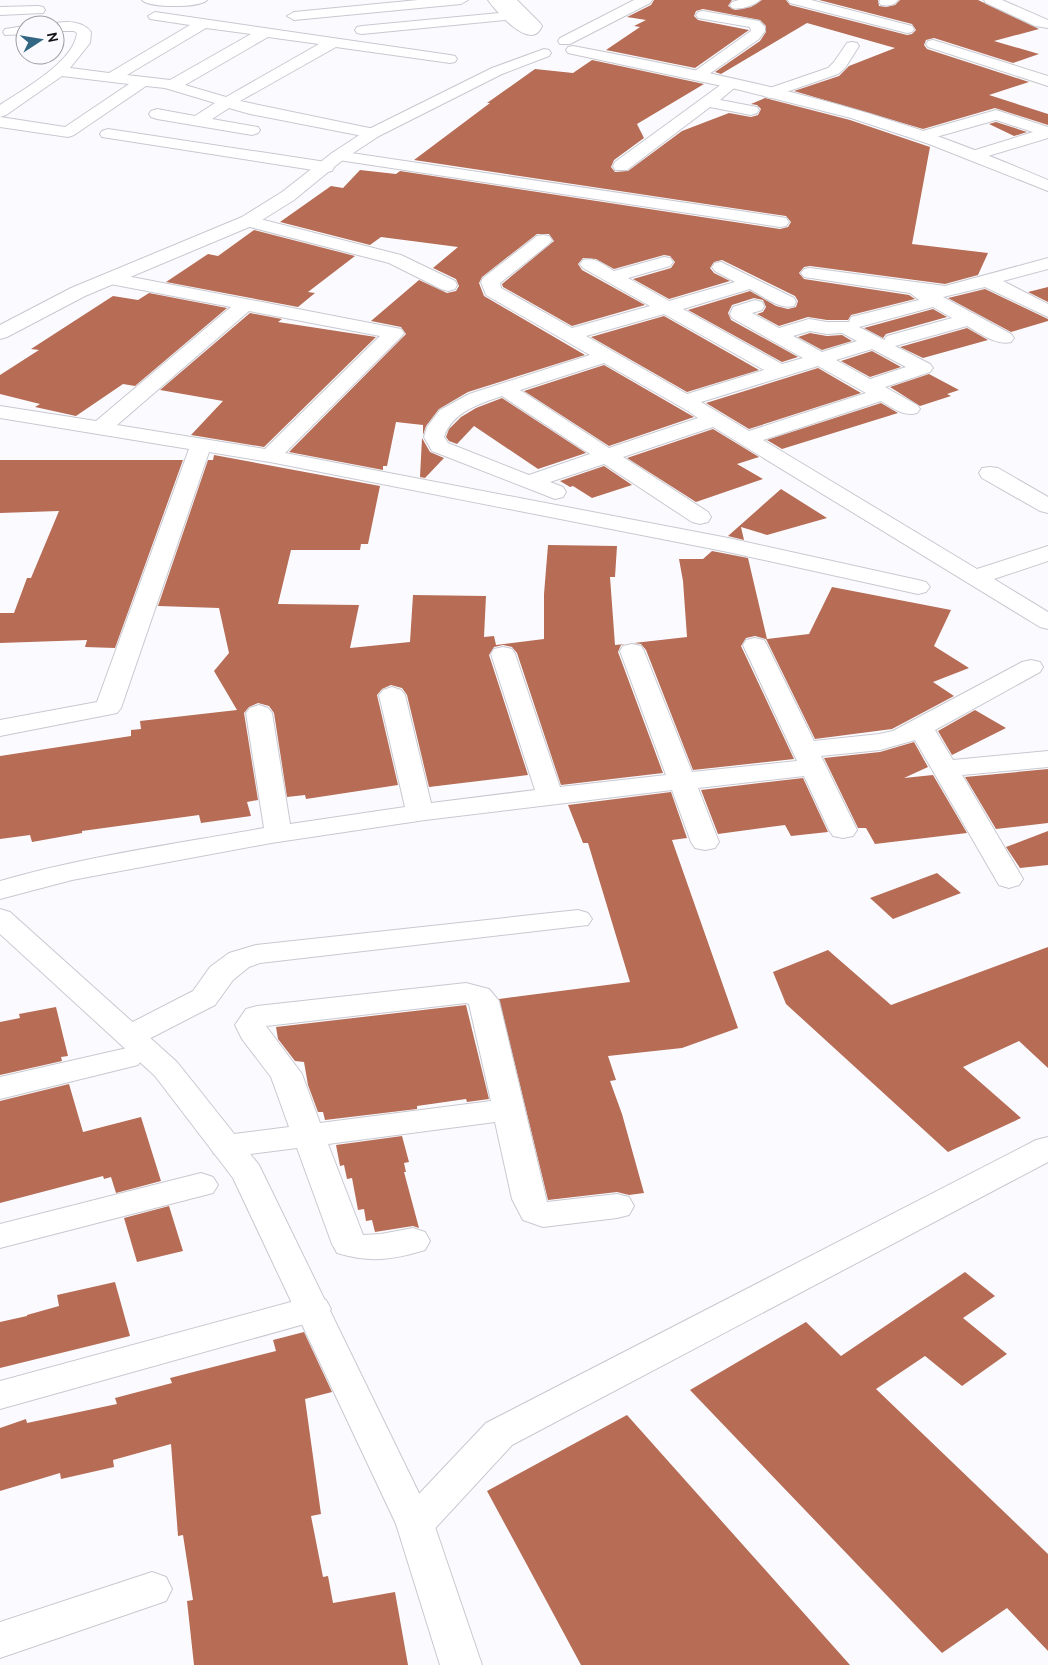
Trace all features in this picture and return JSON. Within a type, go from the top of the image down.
[{"type":"street","points":[[150,0],[169,2],[200,0]]},
{"type":"street","points":[[294,16],[368,4],[462,0]]},
{"type":"street","points":[[503,1],[511,16],[522,28],[531,31],[545,47],[558,54],[645,0]]},
{"type":"street","points":[[737,5],[753,0]]},
{"type":"street","points":[[795,0],[907,29]]},
{"type":"street","points":[[794,16],[837,0]]},
{"type":"street","points":[[991,0],[1040,23],[1048,24]]},
{"type":"street","points":[[503,1],[535,26],[531,31]]},
{"type":"street","points":[[425,2],[450,22]]},
{"type":"street","points":[[1031,2],[1047,4]]},
{"type":"street","points":[[0,11],[38,10]]},
{"type":"street","points":[[697,76],[754,36],[758,31],[754,24],[703,15]]},
{"type":"street","points":[[155,16],[450,59]]},
{"type":"street","points":[[362,30],[511,16]]},
{"type":"street","points":[[112,77],[204,23]]},
{"type":"street","points":[[65,27],[77,27],[84,32],[83,43],[65,64]]},
{"type":"street","points":[[10,32],[15,31]]},
{"type":"street","points":[[173,86],[266,32]]},
{"type":"street","points":[[198,120],[332,43]]},
{"type":"street","points":[[933,44],[1048,81]]},
{"type":"street","points":[[569,46],[820,106],[922,136],[975,155],[1048,186]]},
{"type":"street","points":[[769,93],[832,71],[840,65],[852,46]]},
{"type":"street","points":[[0,333],[78,292],[248,221],[288,196],[332,161],[373,133],[545,47]]},
{"type":"street","points":[[0,112],[59,71],[64,65]]},
{"type":"street","points":[[59,71],[173,86],[226,103],[373,133]]},
{"type":"street","points":[[0,122],[68,132],[143,81]]},
{"type":"street","points":[[621,166],[731,84]]},
{"type":"street","points":[[707,102],[751,110]]},
{"type":"street","points":[[157,114],[252,130]]},
{"type":"street","points":[[922,136],[996,115],[1048,133]]},
{"type":"street","points":[[975,155],[1048,133]]},
{"type":"street","points":[[108,134],[211,150],[332,161],[780,222]]},
{"type":"street","points":[[187,165],[211,150]]},
{"type":"street","points":[[248,221],[395,258],[448,285]]},
{"type":"street","points":[[543,240],[490,282],[493,291],[684,400],[1048,622]]},
{"type":"street","points":[[613,277],[664,262]]},
{"type":"street","points":[[810,273],[945,292],[1048,263]]},
{"type":"street","points":[[589,264],[780,371]]},
{"type":"street","points":[[721,267],[787,302]]},
{"type":"street","points":[[111,279],[394,333],[270,456]]},
{"type":"street","points":[[988,281],[1048,311]]},
{"type":"street","points":[[570,335],[752,283]]},
{"type":"street","points":[[911,288],[1004,338]]},
{"type":"street","points":[[858,321],[936,301]]},
{"type":"street","points":[[100,429],[246,304]]},
{"type":"street","points":[[755,306],[740,311],[739,314],[910,409]]},
{"type":"street","points":[[894,340],[969,319]]},
{"type":"street","points":[[747,438],[876,390],[923,368],[842,327],[827,328],[809,325],[778,335]]},
{"type":"street","points":[[684,400],[874,342]]},
{"type":"street","points":[[554,492],[459,456],[439,446],[434,438],[443,418],[452,410],[503,388],[606,356]]},
{"type":"street","points":[[503,388],[700,517]]},
{"type":"street","points":[[0,412],[270,456],[728,545],[918,587]]},
{"type":"street","points":[[530,482],[714,419]]},
{"type":"street","points":[[0,728],[108,708],[201,445]]},
{"type":"street","points":[[990,473],[1048,506]]},
{"type":"street","points":[[976,578],[1048,553]]},
{"type":"street","points":[[755,644],[843,830]]},
{"type":"street","points":[[632,651],[705,842]]},
{"type":"street","points":[[503,654],[550,796]]},
{"type":"street","points":[[0,890],[51,876],[278,833],[550,796],[681,782],[809,758],[902,736],[1031,667]]},
{"type":"street","points":[[392,695],[420,813]]},
{"type":"street","points":[[259,713],[278,833]]},
{"type":"street","points":[[921,727],[1009,879]]},
{"type":"street","points":[[945,769],[1048,759]]},
{"type":"street","points":[[0,1088],[128,1047],[204,998],[213,988],[221,974],[239,960],[256,954],[578,919]]},
{"type":"street","points":[[5,929],[128,1047],[166,1069],[247,1173],[415,1524],[462,1665]]},
{"type":"street","points":[[413,1241],[370,1248],[356,1247],[349,1244],[307,1135],[286,1074],[253,1032],[250,1025],[261,1014],[475,993],[484,1001],[507,1110],[529,1199],[535,1211],[543,1215],[617,1206]]},
{"type":"street","points":[[226,1146],[507,1110]]},
{"type":"street","points":[[415,1524],[499,1434],[1048,1148]]},
{"type":"street","points":[[0,1236],[201,1185]]},
{"type":"street","points":[[0,1395],[313,1310]]},
{"type":"street","points":[[0,1640],[152,1589]]},
{"type":"building","points":[[654,0],[732,0],[728,6],[735,10],[751,7],[762,0],[786,0],[790,5],[907,35],[912,34],[916,30],[912,24],[819,0],[878,0],[879,6],[886,7],[895,5],[900,0],[978,0],[1039,29],[994,41],[1039,54],[1013,63],[934,38],[926,40],[924,45],[927,49],[1029,82],[989,95],[1048,114],[1048,125],[995,108],[923,129],[794,91],[839,76],[849,66],[895,48],[807,23],[721,74],[715,72],[760,41],[766,32],[766,26],[760,20],[703,9],[696,11],[694,16],[698,20],[749,30],[695,68],[606,50],[640,27],[634,26],[646,20],[627,17],[651,5]]},
{"type":"building","points":[[592,60],[704,84],[637,124],[644,138],[614,160],[611,167],[615,172],[628,171],[682,131],[729,113],[751,117],[758,115],[761,109],[757,105],[751,104],[765,98],[850,120],[930,147],[912,244],[988,253],[978,275],[945,284],[810,266],[804,267],[799,273],[804,279],[909,295],[915,299],[851,315],[848,320],[827,320],[808,317],[779,326],[757,314],[763,312],[766,307],[763,300],[754,298],[732,305],[728,313],[731,320],[798,357],[782,362],[688,310],[750,291],[776,306],[788,309],[796,307],[798,301],[795,296],[722,260],[714,262],[710,268],[714,273],[730,281],[669,299],[633,279],[671,268],[675,262],[670,256],[664,255],[614,269],[596,259],[583,258],[578,264],[582,270],[645,305],[572,326],[503,287],[502,284],[554,241],[549,234],[537,234],[482,277],[479,283],[484,296],[585,355],[468,392],[439,409],[426,426],[423,435],[423,425],[396,422],[387,466],[383,466],[383,470],[289,452],[406,334],[401,327],[371,321],[419,280],[447,293],[456,291],[459,286],[456,279],[433,268],[458,247],[381,237],[370,245],[280,222],[331,186],[343,188],[360,170],[396,174],[400,171],[780,229],[788,227],[791,222],[786,216],[414,160],[490,103],[487,103],[535,69],[573,73]]},
{"type":"building","points":[[996,122],[1027,132],[1014,136],[989,124]]},
{"type":"building","points":[[254,230],[355,256],[308,292],[315,293],[298,307],[166,282],[208,254],[218,256]]},
{"type":"building","points":[[1048,287],[1048,302],[1028,292]]},
{"type":"building","points":[[985,289],[1048,319],[1048,321],[1011,332],[948,298]]},
{"type":"building","points":[[149,293],[227,308],[135,386],[123,384],[76,416],[35,407],[40,404],[0,394],[0,375],[39,350],[31,349],[113,296],[138,300]]},
{"type":"building","points":[[933,309],[947,317],[886,334],[883,338],[864,328]]},
{"type":"building","points":[[250,313],[282,319],[278,322],[376,337],[264,447],[191,435],[223,401],[160,390]]},
{"type":"building","points":[[664,316],[759,370],[687,392],[591,337]]},
{"type":"building","points":[[967,328],[988,340],[923,358],[900,347]]},
{"type":"building","points":[[810,333],[827,336],[842,335],[852,341],[822,350],[798,337]]},
{"type":"building","points":[[872,351],[901,367],[870,377],[841,361]]},
{"type":"building","points":[[604,365],[694,417],[609,446],[524,391]]},
{"type":"building","points":[[818,368],[861,393],[749,429],[706,403]]},
{"type":"building","points":[[929,374],[959,390],[947,394],[951,396],[920,406],[890,387]]},
{"type":"building","points":[[502,398],[586,453],[538,469],[474,426],[457,444],[449,441],[446,437],[449,429],[461,417],[476,408]]},
{"type":"building","points":[[881,403],[898,413],[782,449],[767,440]]},
{"type":"building","points":[[713,429],[759,457],[737,464],[763,479],[696,502],[627,458]]},
{"type":"building","points":[[422,438],[430,452],[444,458],[425,478],[420,477]]},
{"type":"building","points":[[214,455],[380,486],[368,544],[361,544],[360,550],[291,550],[278,604],[359,605],[350,648],[410,642],[413,595],[486,596],[484,637],[494,636],[496,645],[544,639],[544,594],[548,545],[617,546],[615,577],[610,577],[615,645],[625,644],[621,645],[618,652],[663,773],[561,785],[517,653],[512,647],[503,645],[494,647],[489,655],[528,775],[429,787],[407,695],[402,688],[391,685],[382,689],[377,695],[398,785],[306,799],[305,795],[287,797],[274,713],[269,706],[258,703],[249,707],[244,713],[258,800],[247,802],[251,816],[201,823],[199,815],[82,831],[82,833],[32,842],[30,835],[0,839],[0,756],[131,736],[131,730],[141,729],[140,721],[237,710],[214,671],[229,653],[219,608],[158,606],[208,460],[213,460]]},
{"type":"building","points":[[0,460],[183,460],[115,648],[85,647],[87,640],[0,643],[0,613],[14,613],[27,578],[31,578],[59,511],[0,513]]},
{"type":"building","points":[[604,466],[632,485],[592,498],[573,486],[570,487],[560,481]]},
{"type":"building","points":[[781,489],[827,518],[767,535],[741,527],[744,540],[728,536]]},
{"type":"building","points":[[712,551],[748,558],[767,639],[809,634],[832,587],[951,610],[934,646],[969,668],[933,682],[954,696],[892,729],[815,739],[766,639],[755,636],[746,638],[741,646],[794,759],[693,770],[646,650],[641,644],[634,643],[687,637],[683,581],[679,559],[703,559]]},
{"type":"building","points":[[975,710],[1006,728],[952,755],[938,731]]},
{"type":"building","points":[[914,742],[928,767],[904,778],[933,775],[967,833],[875,844],[866,828],[858,828],[824,758],[880,752]]},
{"type":"building","points":[[1048,769],[1048,823],[996,829],[965,777]]},
{"type":"building","points":[[803,778],[828,832],[791,836],[785,825],[718,834],[701,790]]},
{"type":"building","points":[[671,792],[687,838],[672,840],[738,1028],[682,1048],[608,1056],[616,1080],[610,1081],[622,1114],[644,1193],[629,1195],[617,1192],[548,1200],[499,999],[630,982],[588,843],[583,843],[568,805]]},
{"type":"building","points":[[1048,831],[1048,865],[1020,868],[1006,847]]},
{"type":"building","points":[[937,873],[961,893],[893,919],[870,898]]},
{"type":"building","points":[[1048,947],[1048,1068],[1019,1041],[963,1067],[1021,1118],[948,1152],[786,1004],[773,972],[828,950],[891,1005]]},
{"type":"building","points":[[466,1005],[489,1099],[467,1102],[466,1099],[417,1106],[417,1109],[325,1120],[323,1112],[318,1112],[308,1085],[304,1062],[295,1061],[278,1039],[276,1027]]},
{"type":"building","points":[[56,1007],[68,1056],[61,1057],[62,1061],[0,1075],[0,1022],[20,1018],[19,1014]]},
{"type":"building","points":[[69,1084],[83,1132],[141,1117],[161,1181],[116,1193],[111,1177],[104,1179],[103,1176],[0,1203],[0,1101]]},
{"type":"building","points":[[402,1136],[409,1162],[404,1163],[406,1172],[404,1172],[419,1228],[413,1226],[375,1232],[372,1220],[366,1221],[364,1209],[358,1210],[352,1178],[347,1179],[344,1165],[340,1166],[336,1145]]},
{"type":"building","points":[[169,1206],[183,1251],[137,1262],[124,1218]]},
{"type":"building","points":[[965,1272],[995,1296],[963,1318],[1007,1354],[962,1386],[925,1356],[876,1389],[1048,1554],[1048,1651],[1007,1608],[942,1653],[690,1390],[806,1322],[841,1356]]},
{"type":"building","points":[[115,1282],[130,1336],[0,1368],[0,1322],[59,1306],[57,1295]]},
{"type":"building","points":[[304,1332],[332,1392],[305,1399],[321,1514],[311,1516],[323,1577],[328,1576],[333,1603],[395,1592],[408,1665],[194,1665],[187,1601],[193,1600],[183,1535],[178,1536],[171,1444],[113,1460],[114,1467],[61,1479],[60,1473],[0,1491],[0,1428],[26,1419],[27,1423],[117,1404],[115,1398],[172,1383],[170,1378],[276,1351],[273,1340]]},
{"type":"building","points":[[627,1415],[850,1665],[581,1665],[487,1491]]}]
